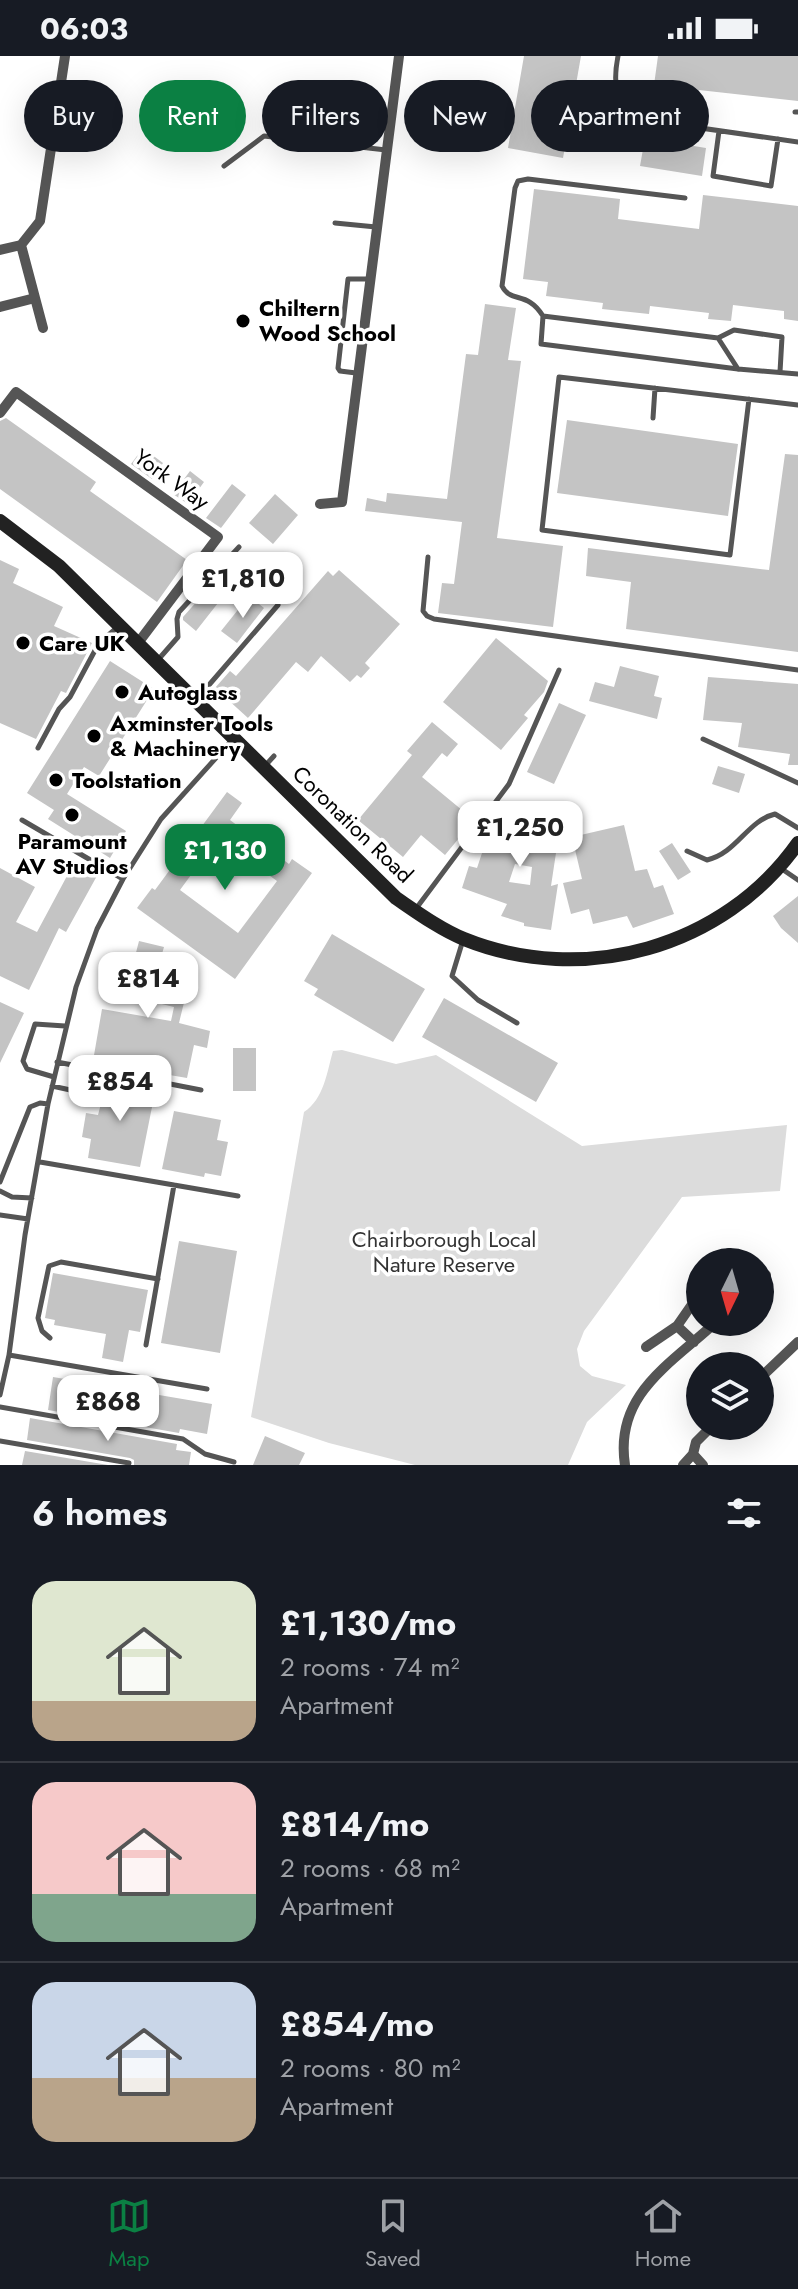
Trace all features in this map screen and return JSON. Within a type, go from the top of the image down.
[{"type":"street","points":[[0,250],[21,245],[40,221],[65,56]]},
{"type":"street","points":[[388,136],[399,56]]},
{"type":"street","points":[[320,504],[342,502],[386,152]]},
{"type":"street","points":[[21,245],[43,328]]},
{"type":"street","points":[[0,307],[35,298]]},
{"type":"street","name":"York Way","points":[[0,413],[16,392],[218,537],[138,643]]},
{"type":"street","name":"Coronation Road","points":[[0,521],[59,566],[234,738],[252,746],[264,768],[366,870],[414,910],[463,939],[500,952],[538,959],[615,957],[656,947],[694,932],[728,912],[761,886],[798,843]]},
{"type":"street","points":[[646,1347],[677,1326],[686,1313]]},
{"type":"street","points":[[677,1326],[694,1342]]},
{"type":"street","points":[[625,1465],[626,1422],[634,1404],[647,1383],[701,1336]]},
{"type":"street","points":[[774,1365],[798,1342]]},
{"type":"street","points":[[683,1465],[693,1454],[698,1440]]},
{"type":"street","points":[[693,1454],[703,1465]]},
{"type":"lane","points":[[615,80],[618,56]]},
{"type":"lane","points":[[709,130],[798,142]]},
{"type":"lane","points":[[719,131],[713,176],[771,186],[778,139]]},
{"type":"lane","points":[[224,166],[262,138]]},
{"type":"lane","points":[[685,198],[528,179],[518,181],[502,286],[505,292],[535,303],[543,316],[541,344],[798,374]]},
{"type":"lane","points":[[335,223],[376,227]]},
{"type":"lane","points":[[357,373],[338,368],[348,279],[369,279]]},
{"type":"lane","points":[[543,316],[718,338],[734,330],[782,337],[780,372]]},
{"type":"lane","points":[[718,338],[738,369]]},
{"type":"lane","points":[[749,399],[730,555],[542,530],[559,377],[749,399],[798,405]]},
{"type":"lane","points":[[653,418],[655,388]]},
{"type":"lane","points":[[156,662],[178,637],[179,612],[239,547]]},
{"type":"lane","points":[[428,557],[423,611],[434,619],[798,670]]},
{"type":"lane","points":[[195,700],[278,605]]},
{"type":"lane","points":[[38,748],[99,643],[120,625]]},
{"type":"lane","points":[[414,910],[509,784],[559,670]]},
{"type":"lane","points":[[0,1395],[48,1104],[76,987],[97,929],[123,879],[161,819],[234,738]]},
{"type":"lane","points":[[703,739],[798,783]]},
{"type":"lane","points":[[264,768],[274,756]]},
{"type":"lane","points":[[687,851],[707,860],[718,858],[736,845],[763,817],[775,814],[798,828]]},
{"type":"lane","points":[[22,820],[123,879]]},
{"type":"lane","points":[[778,867],[798,880]]},
{"type":"lane","points":[[463,939],[452,976],[478,1000],[517,1023]]},
{"type":"lane","points":[[54,1077],[27,1069],[23,1061],[35,1024],[66,1026]]},
{"type":"lane","points":[[57,1062],[201,1090]]},
{"type":"lane","points":[[52,1086],[98,1096]]},
{"type":"lane","points":[[0,1182],[26,1114],[34,1105],[48,1104]]},
{"type":"lane","points":[[40,1162],[238,1196]]},
{"type":"lane","points":[[146,1345],[174,1185]]},
{"type":"lane","points":[[0,1191],[12,1197],[32,1198]]},
{"type":"lane","points":[[0,1215],[28,1219]]},
{"type":"lane","points":[[50,1338],[42,1331],[38,1318],[49,1266],[61,1262],[158,1279]]},
{"type":"lane","points":[[9,1355],[207,1389]]},
{"type":"lane","points":[[0,1407],[183,1439],[205,1454],[234,1462]]},
{"type":"lane","points":[[0,1441],[129,1463]]},
{"type":"green space","name":"Chairborough Local Nature Reserve","points":[[342,1050],[396,1064],[436,1055],[582,1146],[787,1125],[780,1191],[682,1197],[584,1331],[577,1349],[580,1366],[592,1376],[626,1385],[587,1422],[568,1465],[415,1465],[329,1443],[251,1417],[304,1112],[320,1093],[333,1051]]},
{"type":"building","points":[[524,56],[581,56],[577,80],[531,80],[531,152],[564,152],[563,158],[515,149],[515,108]]},
{"type":"building","points":[[658,56],[798,56],[798,101],[709,91],[709,80],[655,80]]},
{"type":"building","points":[[642,152],[705,152],[702,176],[640,166]]},
{"type":"building","points":[[534,189],[620,199],[618,219],[699,229],[703,195],[798,206],[798,321],[784,319],[784,311],[733,305],[731,321],[708,319],[709,313],[650,306],[649,314],[602,309],[603,303],[546,296],[548,282],[523,279]]},
{"type":"building","points":[[485,304],[516,308],[508,360],[521,361],[497,538],[563,546],[553,627],[438,613],[442,583],[454,584],[462,522],[365,511],[367,498],[386,502],[387,493],[447,499],[466,354],[478,355]]},
{"type":"building","points":[[6,418],[96,482],[90,491],[187,560],[157,602],[0,489],[0,421]]},
{"type":"building","points":[[567,420],[738,444],[728,516],[557,493]]},
{"type":"building","points":[[143,448],[163,463],[152,479],[131,464]]},
{"type":"building","points":[[785,454],[798,455],[798,652],[626,629],[631,582],[586,576],[588,548],[769,570]]},
{"type":"building","points":[[190,471],[204,482],[188,504],[173,494]]},
{"type":"building","points":[[232,484],[246,495],[221,528],[206,518]]},
{"type":"building","points":[[275,494],[298,515],[273,544],[249,523]]},
{"type":"building","points":[[244,556],[256,565],[234,593],[229,589],[196,631],[183,617],[207,590],[213,595]]},
{"type":"building","points":[[0,560],[19,569],[13,583],[63,607],[54,626],[92,643],[66,693],[61,691],[36,739],[0,723]]},
{"type":"building","points":[[339,570],[400,624],[365,663],[370,668],[361,678],[357,675],[350,682],[321,656],[308,672],[296,662],[248,718],[215,688],[230,671],[236,676],[328,571],[333,576]]},
{"type":"building","points":[[249,596],[264,608],[237,643],[221,631]]},
{"type":"building","points":[[496,638],[548,681],[544,692],[524,715],[528,718],[501,750],[443,702]]},
{"type":"building","points":[[110,661],[154,689],[99,776],[84,767],[67,794],[126,831],[110,858],[48,819],[54,810],[27,793]]},
{"type":"building","points":[[620,666],[659,676],[654,696],[662,698],[657,719],[589,701],[595,682],[614,687]]},
{"type":"building","points":[[708,677],[798,684],[798,765],[788,765],[790,754],[738,747],[742,723],[703,720]]},
{"type":"building","points":[[559,703],[586,715],[554,784],[527,772]]},
{"type":"building","points":[[432,722],[458,744],[447,757],[442,753],[422,777],[474,820],[445,855],[421,835],[403,857],[358,820],[412,755],[407,751]]},
{"type":"building","points":[[718,766],[745,774],[739,793],[712,784]]},
{"type":"building","points":[[227,792],[242,803],[230,820],[289,864],[292,859],[312,873],[235,979],[137,908],[152,888],[155,890]],"holes":[[[218,838],[277,881],[238,933],[180,890]]]},
{"type":"building","points":[[512,809],[538,817],[540,809],[556,811],[552,832],[559,833],[551,886],[558,884],[551,930],[524,926],[524,923],[501,916],[507,904],[462,888],[469,866],[477,868],[484,847],[490,849],[497,828],[505,830]],"holes":[[[515,864],[532,867],[530,885],[509,882]]]},
{"type":"building","points":[[624,825],[635,871],[647,869],[654,888],[663,885],[674,914],[633,928],[627,916],[593,924],[589,909],[571,914],[563,883],[582,879],[572,837]]},
{"type":"building","points":[[672,843],[691,872],[678,880],[659,851]]},
{"type":"building","points":[[75,861],[98,874],[66,932],[59,928],[29,990],[0,976],[0,868],[35,887],[16,922],[37,932]]},
{"type":"building","points":[[798,896],[798,943],[773,916]]},
{"type":"building","points":[[332,934],[425,989],[393,1042],[314,995],[318,989],[304,981]]},
{"type":"building","points":[[139,941],[164,947],[160,961],[177,965],[173,978],[189,982],[179,1023],[210,1031],[207,1048],[194,1045],[187,1078],[158,1073],[157,1076],[93,1061],[102,1009],[171,1021],[174,1007],[108,991],[115,964],[132,968]]},
{"type":"building","points":[[444,998],[558,1063],[536,1102],[422,1037]]},
{"type":"building","points":[[0,1002],[24,1013],[0,1063]]},
{"type":"building","points":[[233,1048],[256,1048],[256,1091],[233,1091]]},
{"type":"building","points":[[104,1077],[156,1087],[140,1167],[88,1158],[91,1139],[82,1137],[86,1113],[98,1115]]},
{"type":"building","points":[[174,1111],[221,1120],[217,1140],[228,1142],[221,1176],[205,1173],[204,1177],[162,1169]]},
{"type":"building","points":[[179,1241],[237,1251],[220,1353],[161,1343]]},
{"type":"building","points":[[53,1273],[148,1290],[140,1332],[129,1330],[123,1362],[102,1358],[106,1334],[54,1325],[55,1320],[45,1318]]},
{"type":"building","points":[[53,1377],[212,1404],[207,1434],[180,1429],[179,1433],[48,1410]]},
{"type":"building","points":[[30,1418],[177,1444],[176,1450],[191,1452],[189,1465],[134,1465],[134,1460],[130,1458],[27,1440]]},
{"type":"building","points":[[265,1436],[305,1453],[299,1465],[253,1465]]},
{"type":"building","points":[[25,1451],[108,1465],[22,1465]]},
{"type":"place","name":"Chiltern Wood School","points":[[243,321]]},
{"type":"place","name":"Care UK","points":[[23,643]]},
{"type":"place","name":"Autoglass","points":[[122,692]]},
{"type":"place","name":"Axminster Tools & Machinery","points":[[94,736]]},
{"type":"place","name":"Toolstation","points":[[56,780]]},
{"type":"place","name":"Paramount AV Studios","points":[[72,815]]}]
